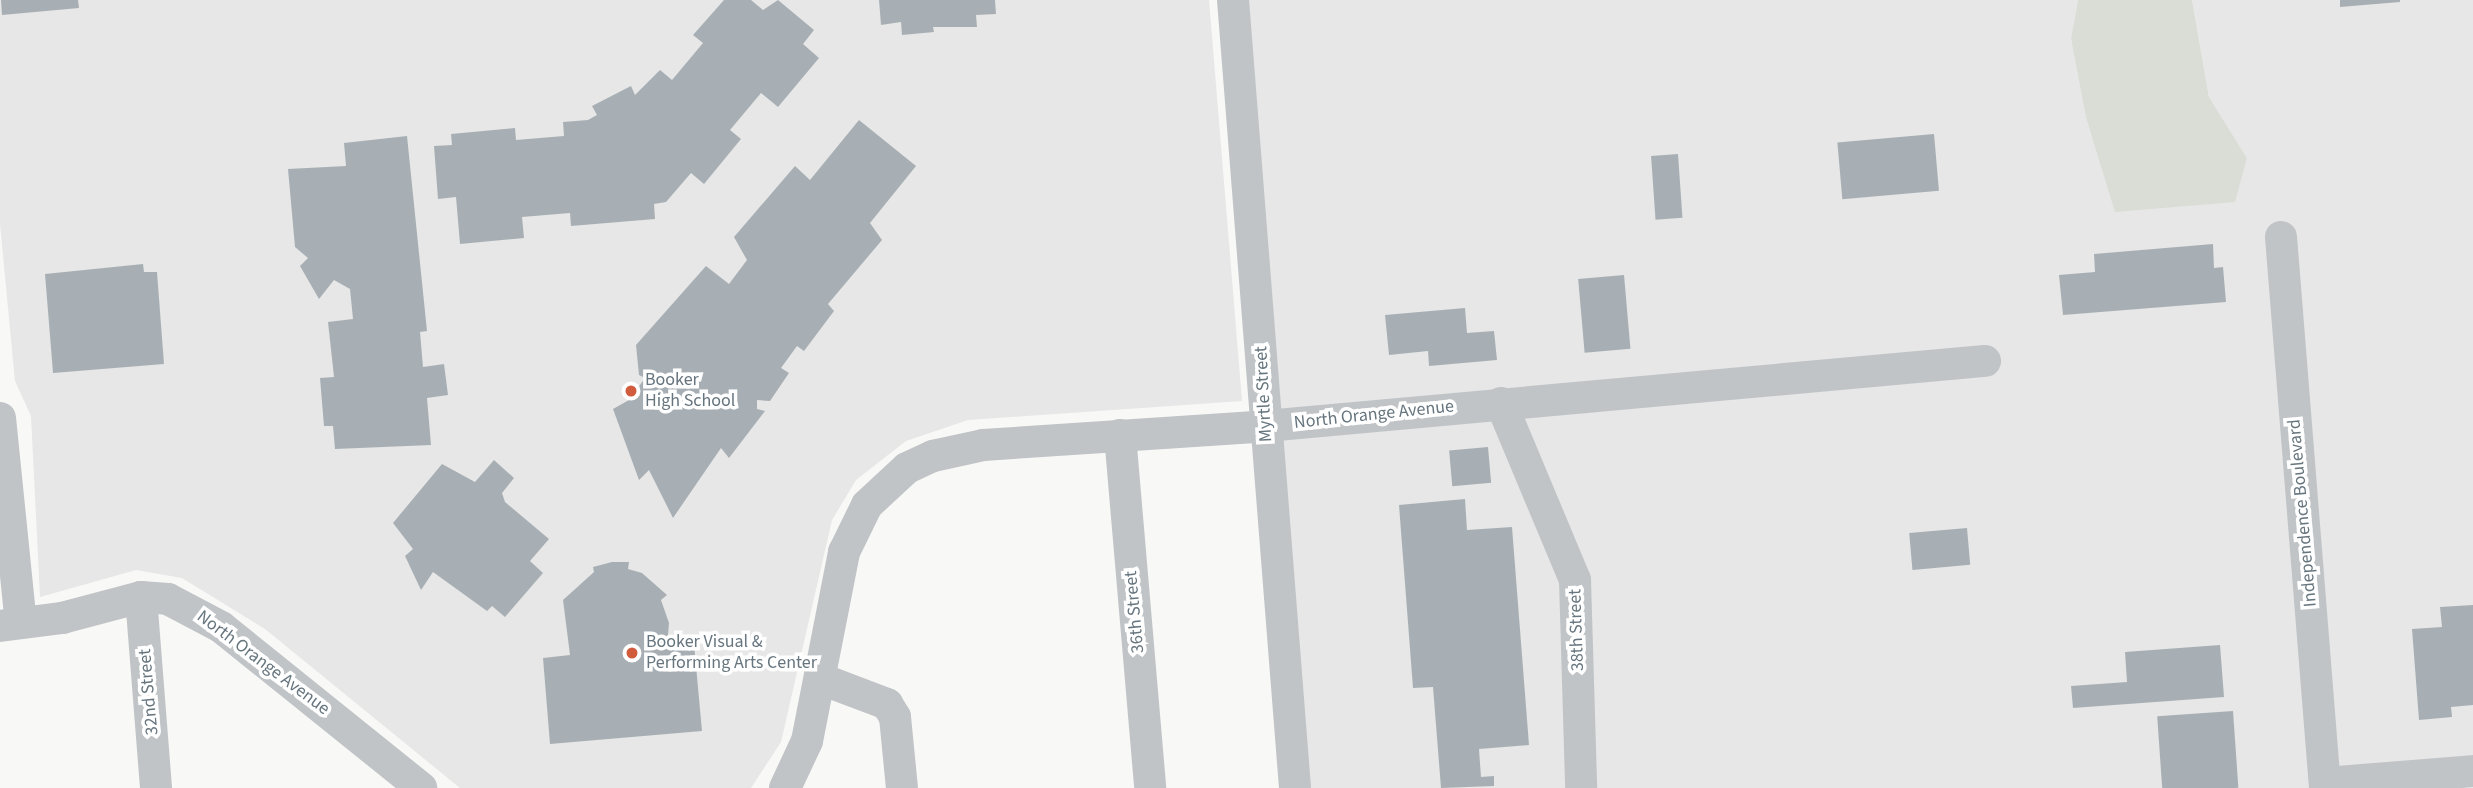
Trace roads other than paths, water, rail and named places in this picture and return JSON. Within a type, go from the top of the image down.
[{"type":"street","name":"Myrtle Street","points":[[1233,0],[1295,788]]},
{"type":"street","name":"Independence Boulevard","points":[[2281,237],[2325,786]]},
{"type":"street","name":"North Orange Avenue","points":[[785,788],[807,741],[844,552],[867,505],[907,468],[958,449],[1266,426],[1501,402],[1985,361]]},
{"type":"street","name":"38th Street","points":[[1501,402],[1575,580],[1581,788]]},
{"type":"street","points":[[0,418],[11,625]]},
{"type":"street","name":"36th Street","points":[[1120,436],[1150,788]]},
{"type":"street","name":"North Orange Avenue","points":[[11,625],[141,597],[168,599],[221,627],[422,788]]},
{"type":"street","name":"32nd Street","points":[[141,597],[156,788]]},
{"type":"street","points":[[821,679],[887,704],[895,717],[902,788]]},
{"type":"street","points":[[2325,786],[2473,771]]},
{"type":"place","name":"Booker High School","points":[[631,391]]},
{"type":"place","name":"Booker Visual & Performing Arts Center","points":[[632,653]]}]
